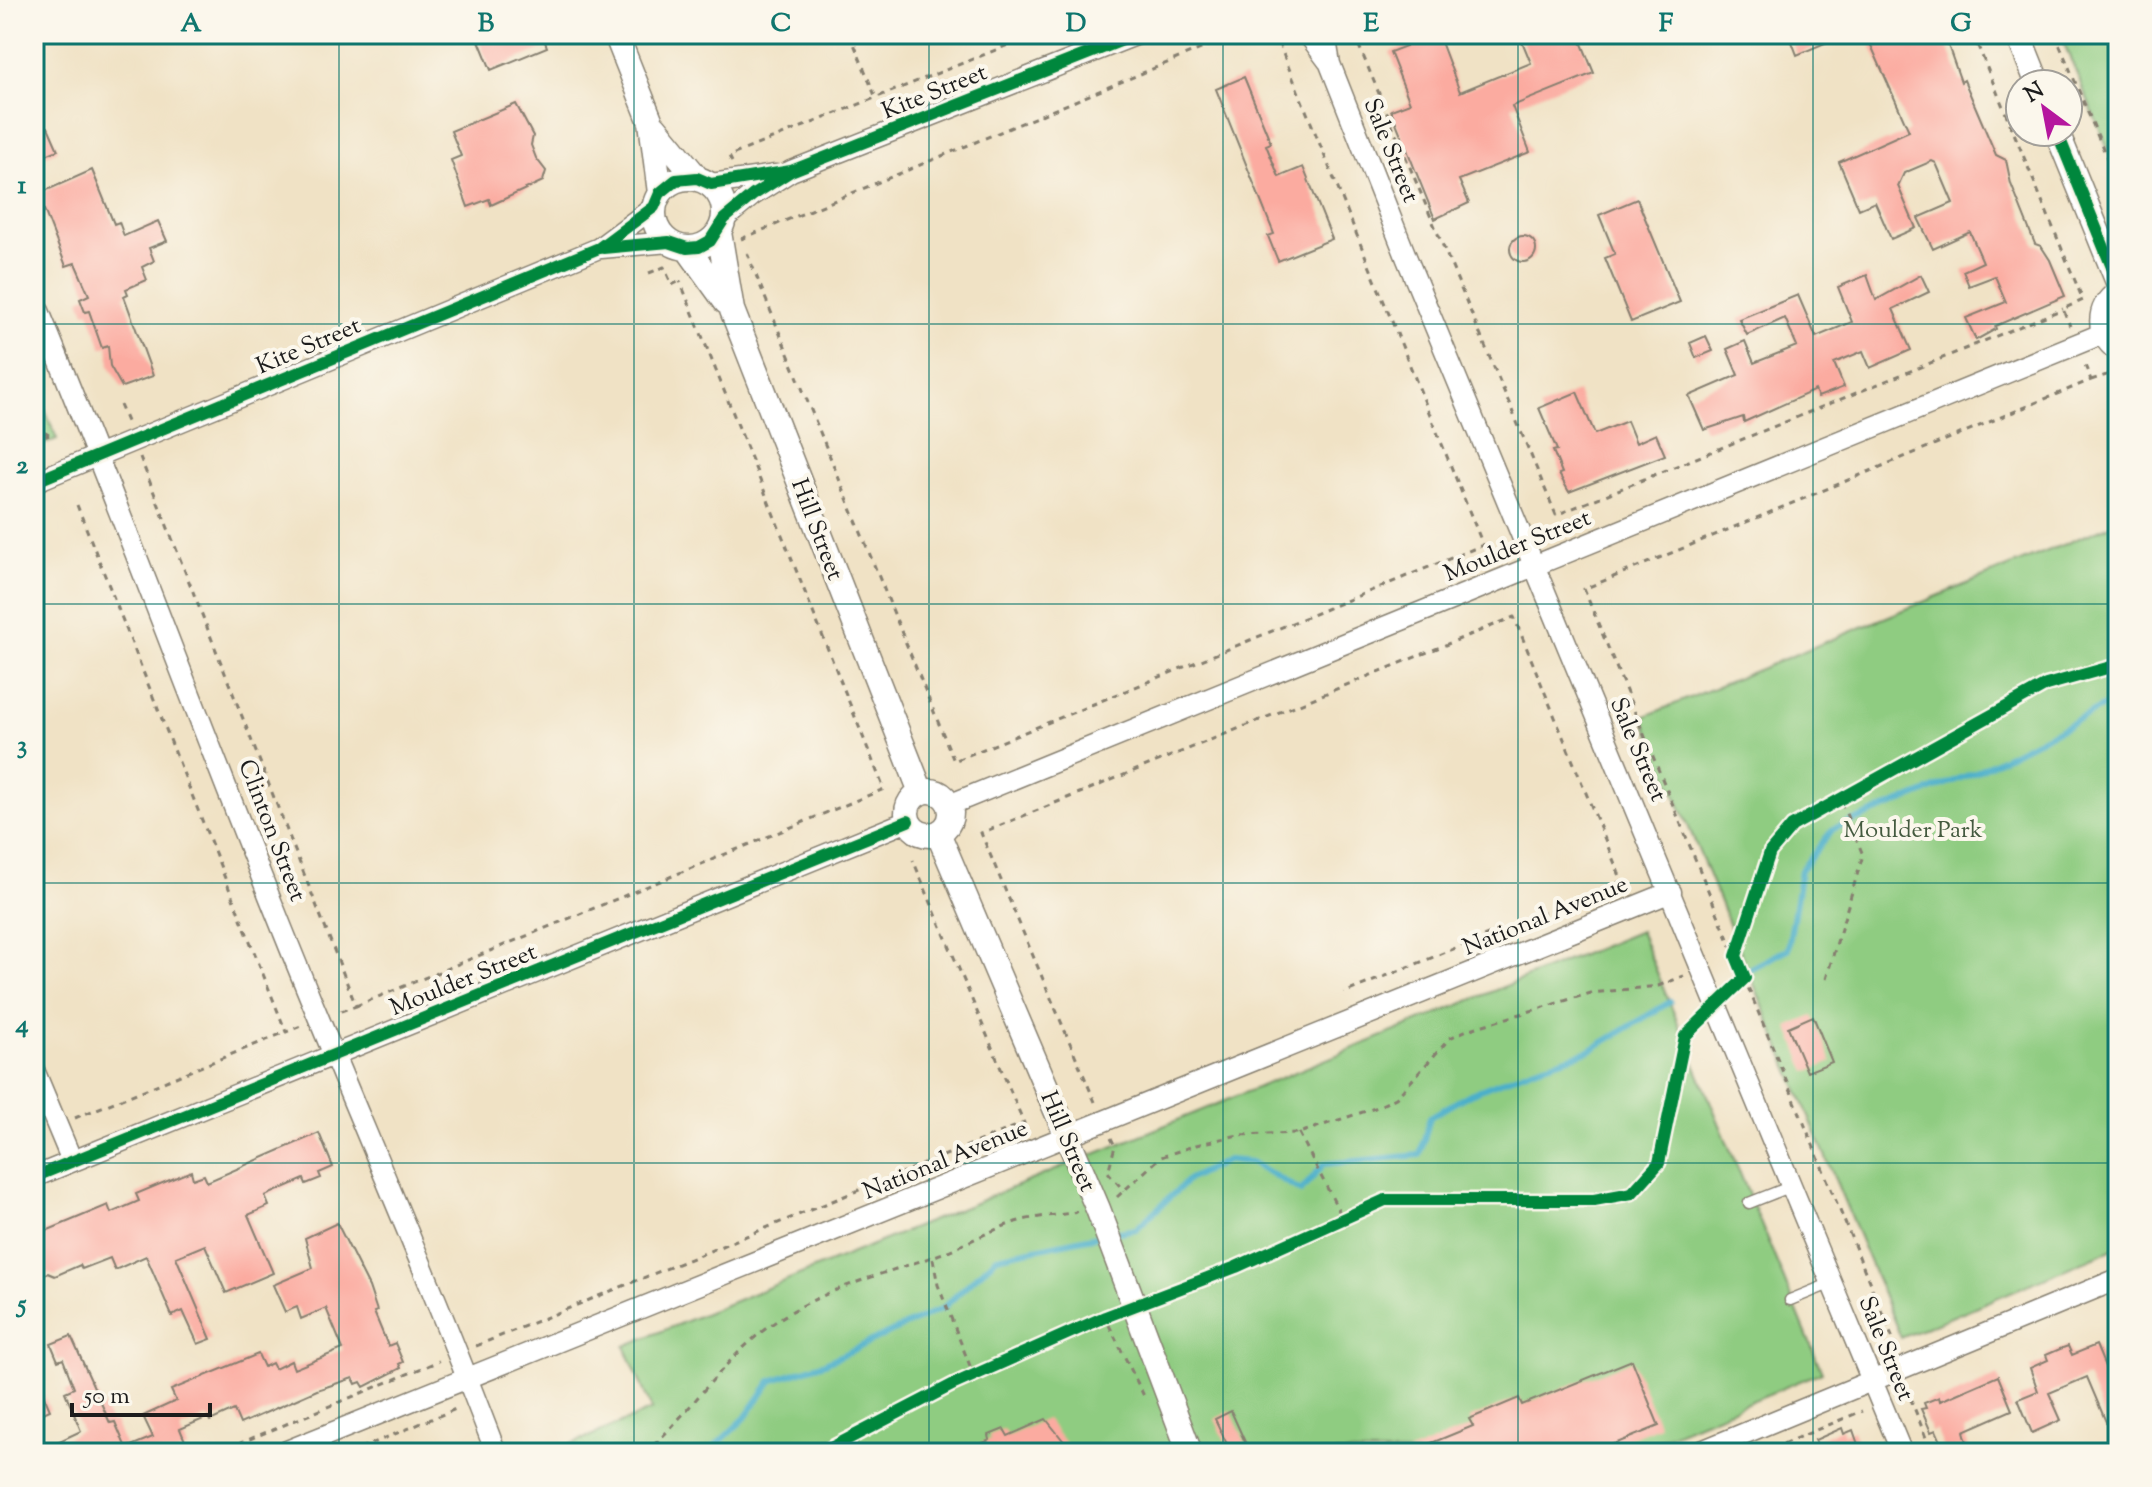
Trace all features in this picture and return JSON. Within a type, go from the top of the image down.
[{"type":"street","points":[[616,34],[651,122],[656,227],[678,245],[710,241],[722,225],[723,200],[651,122]]},
{"type":"street","name":"Kite Street","points":[[704,181],[739,181],[791,171],[1138,34]]},
{"type":"street","name":"Sale Street","points":[[1308,34],[1330,64]]},
{"type":"street","name":"Sale Street","points":[[1325,34],[1330,64],[1902,1453]]},
{"type":"street","points":[[2018,34],[2032,68]]},
{"type":"street","points":[[2064,148],[2118,282]]},
{"type":"street","name":"Kite Street","points":[[722,225],[747,201],[791,171]]},
{"type":"street","points":[[657,200],[676,180],[704,181]]},
{"type":"street","name":"Kite Street","points":[[34,482],[599,248],[657,200]]},
{"type":"street","name":"Hill Street","points":[[722,225],[714,268],[921,792]]},
{"type":"street","name":"Kite Street","points":[[599,248],[678,245]]},
{"type":"street","name":"Hill Street","points":[[678,245],[714,268]]},
{"type":"street","points":[[2111,341],[2104,308],[2118,293]]},
{"type":"street","name":"Clinton Street","points":[[34,299],[99,456],[334,1055],[468,1377],[496,1453]]},
{"type":"street","name":"Moulder Street","points":[[949,805],[2077,345],[2111,341]]},
{"type":"street","points":[[921,792],[941,794],[949,805],[948,824],[938,833],[924,835],[908,821],[910,801],[921,792]]},
{"type":"street","name":"Moulder Street","points":[[34,1177],[908,821]]},
{"type":"street","name":"Hill Street","points":[[938,833],[1100,1216],[1190,1453]]},
{"type":"street","name":"National Avenue","points":[[282,1453],[1671,892]]},
{"type":"street","points":[[34,1070],[72,1161]]},
{"type":"street","points":[[1697,1453],[2118,1279]]},
{"type":"lane","points":[[1749,1203],[1793,1185]]},
{"type":"lane","points":[[1790,1300],[1833,1282]]},
{"type":"path","points":[[850,34],[876,98]]},
{"type":"path","points":[[739,181],[729,156],[1036,34]]},
{"type":"path","points":[[1237,34],[741,238],[954,761],[1483,545],[1275,34]]},
{"type":"path","points":[[1354,34],[1556,515],[2083,300],[1973,34]]},
{"type":"path","points":[[2055,34],[2118,184]]},
{"type":"path","points":[[747,201],[758,231]]},
{"type":"path","points":[[649,273],[664,267],[672,285],[747,253]]},
{"type":"path","points":[[356,1006],[884,789],[680,281]]},
{"type":"path","points":[[2063,309],[2091,380]]},
{"type":"path","points":[[1932,1453],[1907,1393],[1896,1343],[1584,589],[2091,380],[2113,373],[2118,384]]},
{"type":"path","points":[[34,427],[49,435],[34,441]]},
{"type":"path","points":[[1124,1191],[1108,1172],[1115,1146],[981,833],[1514,617],[1622,881],[1344,993]]},
{"type":"path","points":[[1736,956],[1770,852],[1792,826],[2046,685],[2118,665]]},
{"type":"path","points":[[1826,979],[1863,855],[1840,799]]},
{"type":"path","points":[[216,1453],[1024,1123],[913,860]]},
{"type":"path","points":[[1133,1184],[1161,1157],[1196,1145],[1238,1135],[1299,1133],[1396,1098],[1450,1038],[1467,1030],[1591,993],[1658,986],[1702,969]]},
{"type":"path","points":[[1717,1004],[1745,978]]},
{"type":"path","points":[[57,1126],[286,1032]]},
{"type":"path","points":[[1299,1133],[1342,1217]]},
{"type":"path","points":[[1329,1223],[1357,1211]]},
{"type":"path","points":[[645,1453],[671,1430],[720,1367],[766,1328],[867,1276],[932,1257],[1014,1222],[1100,1216]]},
{"type":"path","points":[[932,1257],[938,1285],[974,1376]]},
{"type":"path","points":[[821,1453],[974,1376],[1134,1306]]},
{"type":"path","points":[[1105,1317],[1147,1402]]},
{"type":"path","points":[[349,1453],[476,1401]]},
{"type":"path","points":[[1761,1453],[1862,1411]]},
{"type":"green space","points":[[2060,34],[2118,34],[2118,173],[2084,92],[2084,68],[2074,68]]},
{"type":"green space","points":[[34,384],[57,439],[34,448]]},
{"type":"green space","name":"Moulder Park","points":[[2118,522],[2118,1247],[1901,1338],[1643,717]]},
{"type":"green space","points":[[1640,931],[1822,1372],[1626,1453],[550,1453],[652,1410],[625,1346]]},
{"type":"building","points":[[487,34],[542,34],[547,47],[491,70],[478,38]]},
{"type":"building","points":[[1401,34],[1438,34],[1460,92],[1531,63],[1519,34],[1578,34],[1594,73],[1512,106],[1530,152],[1459,180],[1469,203],[1435,219],[1391,110],[1410,103],[1390,52],[1406,46]]},
{"type":"building","points":[[1803,34],[1846,34],[1797,55],[1791,39]]},
{"type":"building","points":[[1866,34],[1944,34],[1961,82],[1964,80],[1996,155],[2006,160],[2011,184],[2035,244],[2041,246],[2050,260],[2065,296],[1995,326],[1996,329],[1976,340],[1966,318],[2006,302],[1995,276],[1969,286],[1963,271],[1983,262],[1970,232],[1933,249],[1918,218],[1953,203],[1936,163],[1932,161],[1904,173],[1898,186],[1916,228],[1891,239],[1875,202],[1859,209],[1839,162],[1909,131]]},
{"type":"building","points":[[1244,77],[1271,143],[1266,145],[1279,177],[1303,167],[1332,239],[1278,261],[1268,236],[1274,234],[1216,89]]},
{"type":"building","points":[[516,104],[533,136],[531,145],[536,158],[546,171],[543,181],[491,205],[489,199],[468,207],[451,160],[461,156],[451,131]]},
{"type":"building","points":[[48,127],[58,150],[34,160],[34,133]]},
{"type":"building","points":[[92,170],[114,224],[119,222],[124,236],[158,221],[167,241],[149,248],[154,261],[142,267],[147,280],[126,289],[128,294],[124,296],[153,376],[122,387],[110,366],[108,346],[102,348],[89,311],[85,312],[80,299],[89,295],[75,263],[66,266],[38,194]]},
{"type":"building","points":[[1637,199],[1680,302],[1631,322],[1605,258],[1615,254],[1599,215]]},
{"type":"building","points":[[1523,236],[1532,240],[1536,249],[1532,258],[1523,262],[1514,258],[1510,249],[1514,240]]},
{"type":"building","points":[[1867,275],[1876,300],[1921,275],[1929,292],[1893,309],[1911,350],[1870,368],[1863,351],[1834,363],[1844,387],[1818,397],[1815,390],[1744,422],[1743,417],[1704,430],[1689,396],[1738,375],[1727,349],[1745,341],[1754,363],[1797,346],[1785,318],[1747,335],[1739,319],[1798,295],[1816,337],[1852,322],[1838,287]]},
{"type":"building","points":[[1706,336],[1713,351],[1696,358],[1690,343]]},
{"type":"building","points":[[1577,392],[1595,434],[1627,421],[1636,443],[1656,434],[1665,455],[1569,492],[1559,474],[1562,473],[1553,451],[1557,450],[1539,408]]},
{"type":"building","points":[[1813,1016],[1832,1062],[1807,1072],[1788,1027]]},
{"type":"building","points":[[319,1133],[333,1167],[319,1173],[321,1178],[306,1184],[304,1179],[265,1196],[269,1206],[248,1215],[273,1273],[226,1293],[205,1245],[176,1257],[211,1339],[198,1344],[183,1311],[172,1316],[146,1256],[115,1270],[110,1258],[82,1269],[80,1265],[55,1276],[48,1273],[34,1279],[34,1236],[108,1205],[111,1213],[139,1201],[136,1194],[191,1171],[193,1179],[204,1175],[207,1182]]},
{"type":"building","points":[[337,1223],[369,1287],[377,1311],[374,1312],[388,1346],[395,1343],[403,1362],[399,1364],[401,1368],[364,1387],[361,1382],[356,1384],[353,1378],[317,1390],[240,1424],[234,1410],[210,1421],[208,1417],[180,1429],[188,1448],[176,1453],[34,1453],[81,1431],[65,1392],[74,1388],[63,1359],[58,1361],[51,1344],[71,1336],[110,1423],[115,1422],[126,1448],[153,1437],[143,1416],[176,1401],[171,1390],[258,1354],[264,1367],[272,1363],[275,1369],[291,1361],[294,1369],[343,1349],[326,1308],[301,1319],[297,1307],[285,1312],[273,1285],[313,1268],[305,1238]]},
{"type":"building","points":[[2096,1345],[2118,1398],[2118,1417],[2106,1422],[2087,1377],[2049,1393],[2061,1420],[2032,1433],[2018,1399],[2038,1391],[2030,1368],[2048,1360],[2046,1355],[2068,1346],[2072,1355]]},
{"type":"building","points":[[1632,1360],[1659,1426],[1602,1449],[1604,1453],[1407,1453],[1473,1426],[1469,1419],[1519,1398],[1522,1405]]},
{"type":"building","points":[[34,1373],[50,1410],[34,1417]]},
{"type":"building","points":[[1998,1376],[2012,1410],[1964,1431],[1970,1453],[1946,1453],[1936,1430],[1931,1432],[1921,1409],[1926,1408],[1924,1403],[1939,1397],[1940,1401]]},
{"type":"building","points":[[1231,1411],[1250,1453],[1231,1453],[1215,1419]]},
{"type":"building","points":[[1046,1419],[1073,1453],[959,1453],[990,1440],[989,1435],[1004,1429],[1008,1436]]},
{"type":"building","points":[[1842,1428],[1844,1434],[1853,1430],[1861,1453],[1821,1453],[1815,1440]]},
{"type":"waterway","points":[[1748,970],[1788,949],[1801,870],[1833,829],[1976,772],[2118,699]]},
{"type":"waterway","points":[[1113,1233],[1136,1229],[1189,1179],[1228,1160],[1251,1162],[1301,1191],[1324,1164],[1420,1155],[1430,1117],[1470,1094],[1532,1069],[1589,1051],[1670,1002]]},
{"type":"waterway","points":[[708,1453],[745,1418],[771,1381],[825,1363],[943,1308],[997,1257],[1102,1235]]},
{"type":"cycle path","points":[[603,248],[669,242],[687,248],[699,247],[710,241],[724,219],[753,195],[791,171],[1138,34]]},
{"type":"cycle path","points":[[2064,148],[2118,282]]},
{"type":"cycle path","points":[[34,482],[599,248],[654,207],[660,193],[676,180],[697,178],[711,184],[791,171]]},
{"type":"cycle path","points":[[821,1453],[954,1384],[1105,1317],[1236,1267],[1385,1200],[1594,1200],[1632,1193],[1659,1163],[1685,1036],[1745,978],[1736,956],[1770,852],[1792,826],[2046,685],[2118,665]]},
{"type":"cycle path","points":[[34,1177],[908,821]]}]
